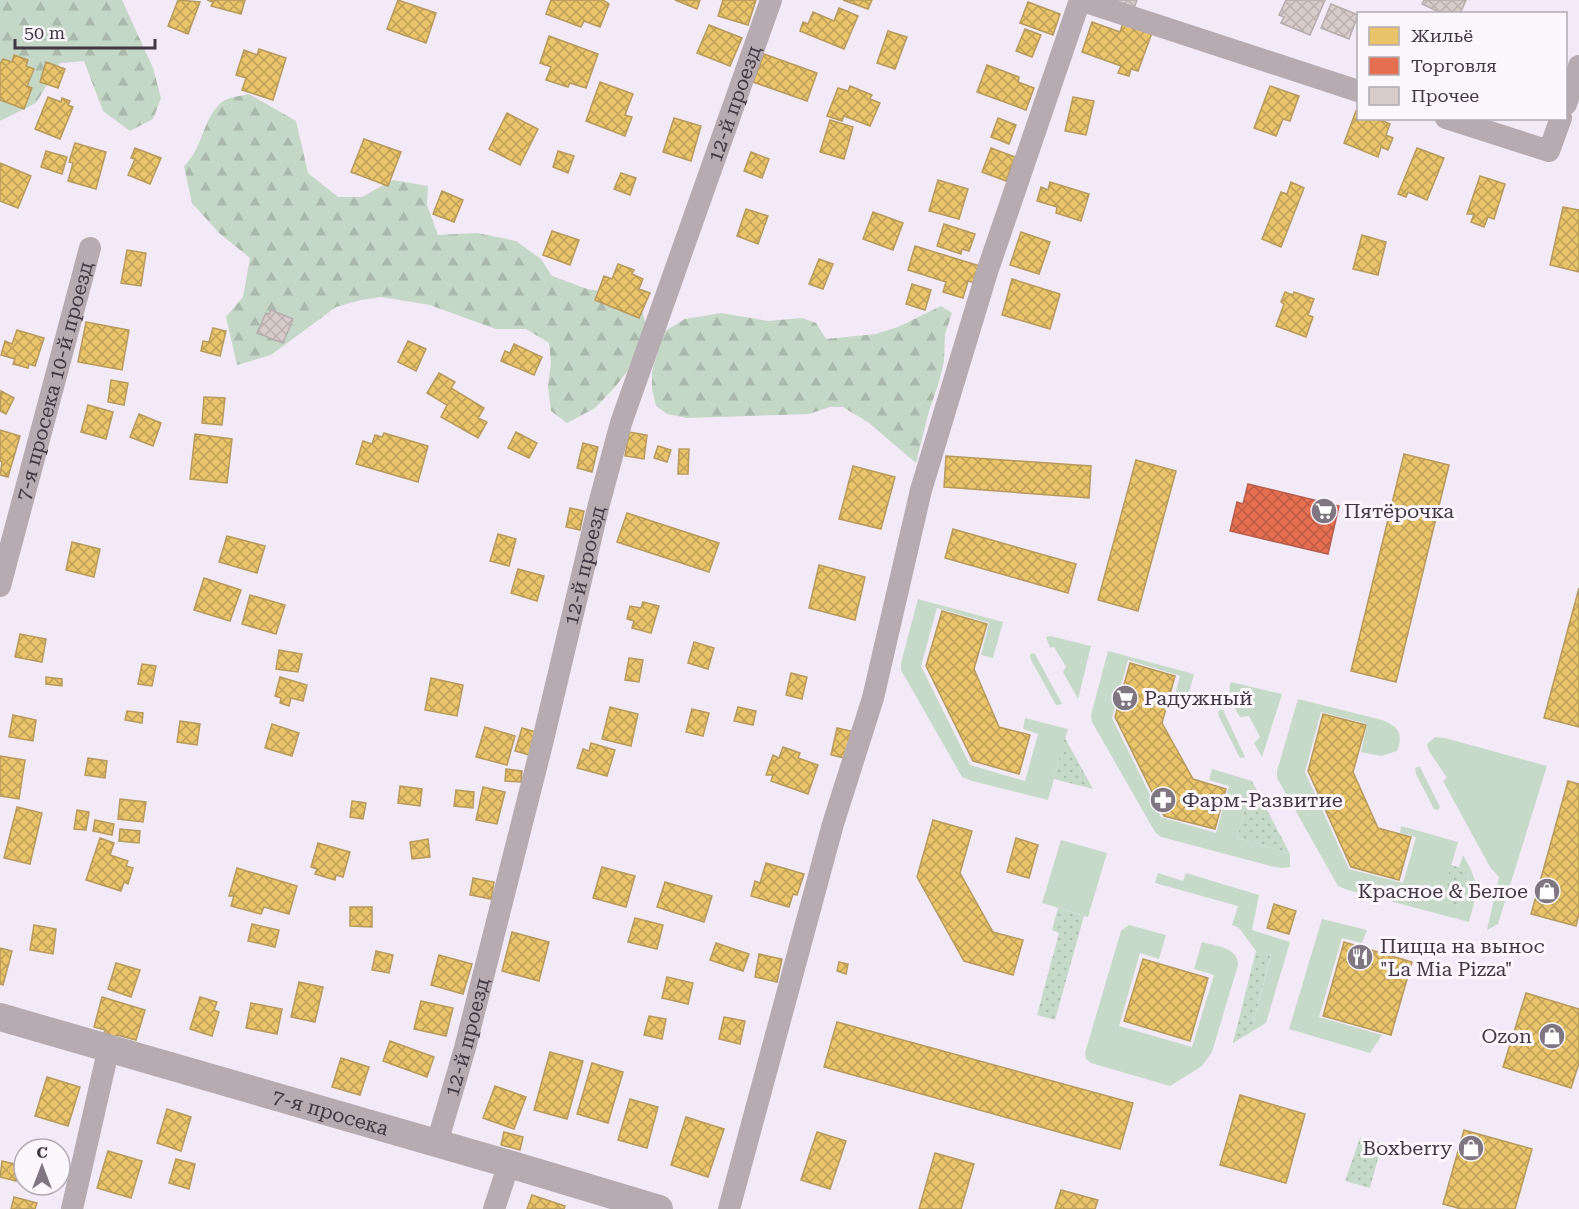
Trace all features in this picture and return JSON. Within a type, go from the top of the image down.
[{"type":"street","name":"12-й проезд","points":[[437,1143],[465,1048],[621,423],[771,0]]},
{"type":"street","points":[[729,1209],[833,825],[873,698],[921,490],[987,272],[1080,0],[1357,90]]},
{"type":"street","points":[[1567,101],[1579,66]]},
{"type":"street","points":[[1452,120],[1549,151],[1559,120]]},
{"type":"street","name":"7-я просека 10-й проезд","points":[[0,586],[90,248]]},
{"type":"street","name":"7-я просека","points":[[0,1017],[658,1209]]},
{"type":"street","points":[[72,1209],[109,1047]]},
{"type":"street","points":[[494,1209],[508,1164]]},
{"type":"green space","points":[[0,0],[122,0],[153,68],[161,98],[153,119],[130,131],[103,111],[84,61],[60,63],[36,103],[0,121]]},
{"type":"green space","points":[[249,94],[296,121],[308,173],[338,197],[362,197],[393,180],[428,186],[427,205],[438,235],[477,233],[516,241],[541,259],[552,276],[587,289],[639,297],[647,330],[637,359],[595,408],[567,423],[551,411],[548,386],[551,362],[549,343],[526,329],[496,329],[430,305],[381,297],[336,307],[271,355],[237,365],[226,317],[243,297],[250,258],[219,233],[192,203],[184,166],[195,151],[215,109],[228,99]]},
{"type":"green space","points":[[941,306],[952,313],[945,334],[944,361],[939,382],[916,463],[869,423],[843,407],[830,407],[809,414],[687,418],[667,414],[656,406],[652,389],[655,360],[665,331],[685,319],[721,313],[768,321],[802,318],[816,323],[826,339],[876,334],[898,327]]},
{"type":"green space","points":[[918,599],[1003,622],[993,658],[981,655],[989,623],[937,608],[921,666],[970,765],[1025,781],[1038,734],[1023,729],[1025,718],[1068,729],[1048,800],[962,777],[901,670]]},
{"type":"green space","points":[[1046,637],[1091,646],[1078,699],[1063,672],[1066,667],[1054,647],[1050,648]]},
{"type":"green space","points":[[1108,651],[1194,674],[1184,710],[1172,707],[1180,676],[1128,660],[1112,718],[1161,817],[1216,833],[1229,786],[1209,780],[1212,769],[1252,781],[1237,838],[1290,854],[1290,867],[1271,866],[1161,837],[1155,832],[1092,722],[1091,715]]},
{"type":"green space","points":[[1032,653],[1035,654],[1062,704],[1056,705],[1031,660]]},
{"type":"green space","points":[[1231,682],[1282,694],[1262,757],[1254,743],[1260,737],[1249,716],[1240,717],[1231,701],[1229,692]]},
{"type":"green space","points":[[1298,699],[1382,720],[1396,728],[1400,735],[1397,751],[1381,756],[1361,752],[1367,724],[1321,712],[1305,772],[1349,869],[1403,883],[1416,837],[1400,833],[1401,826],[1458,842],[1441,901],[1459,906],[1469,870],[1459,867],[1463,855],[1476,887],[1469,922],[1338,886],[1277,778]]},
{"type":"green space","points":[[1220,710],[1223,710],[1245,757],[1240,758],[1219,717]]},
{"type":"green space","points":[[1435,737],[1547,766],[1498,924],[1487,930],[1499,877],[1490,867],[1443,781],[1447,778],[1429,751],[1427,744]]},
{"type":"green space","points":[[1065,738],[1093,789],[1054,779]]},
{"type":"green space","points":[[1417,767],[1420,767],[1440,807],[1438,810],[1434,809],[1416,774]]},
{"type":"green space","points":[[1252,781],[1290,854],[1237,838]]},
{"type":"green space","points":[[1061,840],[1107,853],[1088,917],[1042,903]]},
{"type":"green space","points":[[1451,865],[1469,870],[1459,906],[1441,901]]},
{"type":"green space","points":[[1158,873],[1183,881],[1186,873],[1259,895],[1252,930],[1290,942],[1266,1023],[1251,1032],[1271,955],[1256,951],[1239,928],[1232,925],[1238,906],[1155,883]]},
{"type":"green space","points":[[1058,908],[1084,916],[1055,1020],[1037,1015],[1059,933],[1052,930]]},
{"type":"green space","points":[[1322,919],[1367,930],[1362,943],[1342,938],[1319,1017],[1382,1035],[1370,1053],[1289,1029]]},
{"type":"green space","points":[[1129,925],[1166,935],[1159,959],[1140,953],[1119,1026],[1192,1047],[1214,975],[1194,969],[1202,942],[1225,948],[1237,959],[1238,965],[1212,1052],[1202,1066],[1170,1086],[1091,1063],[1086,1059],[1085,1053],[1121,931]]},
{"type":"green space","points":[[1256,951],[1271,954],[1251,1032],[1233,1043]]},
{"type":"green space","points":[[1360,1138],[1382,1143],[1370,1188],[1345,1181]]},
{"type":"building: Жильё","points":[[178,0],[200,2],[188,34],[168,26]]},
{"type":"building: Жильё","points":[[207,0],[245,0],[241,14],[211,6],[213,2]]},
{"type":"building: Жильё","points":[[398,0],[436,13],[426,43],[387,29]]},
{"type":"building: Жильё","points":[[551,0],[603,0],[609,4],[600,27],[584,21],[581,27],[546,14]]},
{"type":"building: Жильё","points":[[675,0],[700,0],[697,9]]},
{"type":"building: Жильё","points":[[723,0],[756,0],[748,25],[718,16]]},
{"type":"building: Жильё","points":[[843,0],[872,0],[868,9]]},
{"type":"building: Жильё","points":[[1028,2],[1060,14],[1053,35],[1020,23]]},
{"type":"building: Жильё","points":[[839,8],[858,16],[844,49],[800,31],[803,22],[808,24],[813,12],[834,21]]},
{"type":"building: Жильё","points":[[1092,22],[1120,32],[1123,23],[1152,33],[1138,71],[1131,69],[1129,76],[1118,73],[1121,66],[1082,52]]},
{"type":"building: Жильё","points":[[709,25],[742,38],[730,66],[697,53]]},
{"type":"building: Жильё","points":[[1025,29],[1041,35],[1032,57],[1016,51]]},
{"type":"building: Жильё","points":[[888,31],[907,37],[895,69],[877,63]]},
{"type":"building: Жильё","points":[[549,36],[598,54],[586,88],[570,83],[568,87],[546,80],[551,67],[540,63]]},
{"type":"building: Жильё","points":[[259,49],[286,58],[273,100],[242,90],[246,78],[236,75],[244,50],[257,55]]},
{"type":"building: Жильё","points":[[764,54],[817,73],[807,101],[753,82]]},
{"type":"building: Жильё","points":[[14,55],[28,60],[26,66],[34,69],[27,86],[32,88],[24,109],[0,100],[0,64],[3,59],[12,62]]},
{"type":"building: Жильё","points":[[46,62],[65,69],[58,88],[40,82]]},
{"type":"building: Жильё","points":[[987,65],[1019,77],[1018,82],[1034,88],[1026,110],[977,92]]},
{"type":"building: Жильё","points":[[600,82],[633,94],[625,115],[632,117],[625,136],[586,121]]},
{"type":"building: Жильё","points":[[850,86],[872,95],[870,99],[880,103],[870,126],[844,116],[842,121],[827,116],[838,88],[848,91]]},
{"type":"building: Жильё","points":[[1270,86],[1299,96],[1290,121],[1283,119],[1276,136],[1254,128]]},
{"type":"building: Жильё","points":[[48,97],[61,102],[62,98],[70,101],[68,105],[73,107],[60,139],[35,129]]},
{"type":"building: Жильё","points":[[1073,97],[1094,101],[1086,135],[1065,131]]},
{"type":"building: Жильё","points":[[1356,111],[1357,120],[1381,120],[1390,124],[1386,135],[1393,138],[1388,150],[1381,147],[1378,157],[1344,143]]},
{"type":"building: Жильё","points":[[507,113],[538,129],[520,165],[489,149]]},
{"type":"building: Жильё","points":[[674,118],[701,126],[691,161],[663,152]]},
{"type":"building: Жильё","points":[[998,118],[1016,125],[1009,144],[991,137]]},
{"type":"building: Жильё","points":[[830,120],[853,127],[844,159],[820,152]]},
{"type":"building: Жильё","points":[[364,139],[401,152],[388,186],[351,172]]},
{"type":"building: Жильё","points":[[75,143],[106,152],[96,189],[68,181],[73,163],[69,162]]},
{"type":"building: Жильё","points":[[135,148],[161,158],[150,184],[128,175],[135,159],[131,158]]},
{"type":"building: Жильё","points":[[991,148],[1015,157],[1006,181],[982,172]]},
{"type":"building: Жильё","points":[[1417,148],[1444,158],[1427,200],[1408,192],[1406,197],[1398,194]]},
{"type":"building: Жильё","points":[[46,151],[67,157],[62,174],[41,167]]},
{"type":"building: Жильё","points":[[558,151],[574,156],[568,173],[553,167]]},
{"type":"building: Жильё","points":[[751,152],[769,159],[762,178],[744,171]]},
{"type":"building: Жильё","points":[[0,163],[31,176],[18,208],[0,201]]},
{"type":"building: Жильё","points":[[621,173],[636,178],[630,195],[614,189]]},
{"type":"building: Жильё","points":[[1480,176],[1505,184],[1494,219],[1488,217],[1484,227],[1471,222],[1474,214],[1467,214]]},
{"type":"building: Жильё","points":[[938,180],[968,189],[959,219],[929,211]]},
{"type":"building: Жильё","points":[[1050,182],[1089,194],[1081,221],[1056,213],[1057,207],[1037,201],[1041,187],[1048,190]]},
{"type":"building: Жильё","points":[[1291,182],[1304,188],[1281,247],[1262,239],[1281,192],[1287,194]]},
{"type":"building: Жильё","points":[[442,191],[463,200],[454,222],[433,214]]},
{"type":"building: Жильё","points":[[1563,207],[1579,210],[1579,272],[1550,265]]},
{"type":"building: Жильё","points":[[746,209],[768,216],[758,244],[737,236]]},
{"type":"building: Жильё","points":[[873,212],[903,223],[893,250],[863,239]]},
{"type":"building: Жильё","points":[[944,224],[975,234],[969,251],[962,249],[961,254],[937,246]]},
{"type":"building: Жильё","points":[[552,231],[579,240],[570,265],[543,255]]},
{"type":"building: Жильё","points":[[1021,232],[1050,242],[1039,274],[1010,265]]},
{"type":"building: Жильё","points":[[1362,235],[1386,242],[1378,275],[1353,269]]},
{"type":"building: Жильё","points":[[915,246],[980,266],[975,283],[968,281],[963,298],[943,292],[946,282],[908,270]]},
{"type":"building: Жильё","points":[[127,250],[146,253],[141,286],[121,283]]},
{"type":"building: Жильё","points":[[819,259],[833,264],[823,289],[809,284]]},
{"type":"building: Жильё","points":[[618,264],[634,270],[632,274],[643,279],[639,289],[650,293],[639,318],[595,300],[604,276],[612,279]]},
{"type":"building: Жильё","points":[[1012,279],[1060,294],[1050,329],[1002,315]]},
{"type":"building: Жильё","points":[[912,284],[931,290],[925,310],[906,304]]},
{"type":"building: Жильё","points":[[1285,292],[1293,295],[1294,292],[1314,299],[1308,315],[1313,317],[1306,337],[1276,326],[1284,304],[1281,302]]},
{"type":"building: Жильё","points":[[86,322],[129,330],[122,370],[78,362]]},
{"type":"building: Жильё","points":[[213,328],[226,331],[220,356],[201,351],[203,341],[209,342]]},
{"type":"building: Жильё","points":[[17,330],[44,338],[35,366],[29,364],[28,368],[13,364],[15,359],[1,355],[5,341],[12,344]]},
{"type":"building: Жильё","points":[[408,341],[426,349],[416,371],[398,362]]},
{"type":"building: Жильё","points":[[514,344],[542,357],[534,375],[501,361],[505,351],[510,353]]},
{"type":"building: Жильё","points":[[439,373],[455,382],[451,388],[484,408],[478,418],[487,422],[478,438],[441,417],[447,405],[427,393]]},
{"type":"building: Жильё","points":[[111,380],[128,383],[124,405],[108,402]]},
{"type":"building: Жильё","points":[[1,391],[14,398],[6,414],[0,411]]},
{"type":"building: Жильё","points":[[204,397],[225,398],[222,425],[202,423]]},
{"type":"building: Жильё","points":[[88,405],[113,412],[106,439],[81,432]]},
{"type":"building: Жильё","points":[[139,414],[161,423],[153,446],[130,437]]},
{"type":"building: Жильё","points":[[0,430],[20,436],[8,477],[0,475],[2,462],[0,461]]},
{"type":"building: Жильё","points":[[516,432],[537,443],[529,458],[508,448]]},
{"type":"building: Жильё","points":[[629,432],[647,435],[644,459],[625,456]]},
{"type":"building: Жильё","points":[[384,433],[428,446],[418,482],[356,464],[363,441],[372,444],[375,435],[382,437]]},
{"type":"building: Жильё","points":[[195,434],[232,439],[227,483],[190,479]]},
{"type":"building: Жильё","points":[[583,443],[598,447],[592,472],[577,468]]},
{"type":"building: Жильё","points":[[658,446],[671,450],[667,462],[654,458]]},
{"type":"building: Жильё","points":[[679,449],[689,449],[688,474],[678,474]]},
{"type":"building: Жильё","points":[[1404,454],[1449,465],[1396,682],[1351,671]]},
{"type":"building: Жильё","points":[[946,456],[1091,466],[1089,498],[944,487]]},
{"type":"building: Жильё","points":[[1136,460],[1176,471],[1138,611],[1098,600]]},
{"type":"building: Жильё","points":[[853,466],[895,477],[881,529],[839,519]]},
{"type":"building: Жильё","points":[[570,508],[584,511],[580,530],[566,527]]},
{"type":"building: Жильё","points":[[627,513],[719,543],[709,572],[617,542]]},
{"type":"building: Жильё","points":[[953,529],[1076,564],[1068,593],[945,558]]},
{"type":"building: Жильё","points":[[498,534],[516,539],[509,566],[490,561]]},
{"type":"building: Жильё","points":[[227,536],[265,546],[257,573],[219,562]]},
{"type":"building: Жильё","points":[[72,542],[100,549],[94,577],[66,570]]},
{"type":"building: Жильё","points":[[819,565],[865,577],[855,620],[809,608]]},
{"type":"building: Жильё","points":[[518,569],[544,576],[537,601],[511,593]]},
{"type":"building: Жильё","points":[[204,578],[241,590],[230,621],[194,610]]},
{"type":"building: Жильё","points":[[1579,588],[1579,727],[1544,718]]},
{"type":"building: Жильё","points":[[250,595],[285,605],[276,634],[242,624]]},
{"type":"building: Жильё","points":[[643,602],[659,606],[651,633],[632,628],[634,621],[627,619],[630,606],[641,608]]},
{"type":"building: Жильё","points":[[942,611],[987,624],[974,669],[999,727],[1030,735],[1019,774],[973,761],[926,666]]},
{"type":"building: Жильё","points":[[20,634],[46,639],[42,662],[15,657]]},
{"type":"building: Жильё","points":[[694,642],[714,648],[708,669],[688,663]]},
{"type":"building: Жильё","points":[[279,650],[302,654],[298,672],[276,669]]},
{"type":"building: Жильё","points":[[629,658],[643,660],[639,682],[625,680]]},
{"type":"building: Жильё","points":[[1130,663],[1175,676],[1162,723],[1193,779],[1226,789],[1215,829],[1164,816],[1115,717]]},
{"type":"building: Жильё","points":[[142,664],[156,666],[152,686],[138,684]]},
{"type":"building: Жильё","points":[[791,673],[807,677],[802,699],[786,695]]},
{"type":"building: Жильё","points":[[46,677],[62,679],[62,686],[46,684]]},
{"type":"building: Жильё","points":[[280,677],[307,685],[303,701],[291,698],[289,706],[280,703],[281,698],[275,696]]},
{"type":"building: Жильё","points":[[431,678],[463,685],[457,716],[425,710]]},
{"type":"building: Жильё","points":[[610,707],[638,714],[631,746],[602,739]]},
{"type":"building: Жильё","points":[[738,707],[756,711],[753,725],[734,721]]},
{"type":"building: Жильё","points":[[692,709],[709,713],[703,736],[686,732]]},
{"type":"building: Жильё","points":[[127,711],[143,713],[142,723],[125,720]]},
{"type":"building: Жильё","points":[[1323,714],[1366,725],[1353,772],[1378,828],[1411,837],[1399,880],[1351,867],[1308,771]]},
{"type":"building: Жильё","points":[[13,715],[36,720],[33,741],[9,737]]},
{"type":"building: Жильё","points":[[180,721],[200,724],[197,745],[177,742]]},
{"type":"building: Жильё","points":[[272,724],[299,733],[292,756],[265,748]]},
{"type":"building: Жильё","points":[[485,727],[515,736],[507,765],[476,757]]},
{"type":"building: Жильё","points":[[522,728],[540,733],[533,756],[515,751]]},
{"type":"building: Жильё","points":[[837,728],[851,731],[845,758],[831,755]]},
{"type":"building: Жильё","points":[[591,743],[615,750],[607,776],[577,768],[583,749],[589,751]]},
{"type":"building: Жильё","points":[[783,747],[800,753],[798,758],[818,765],[808,794],[771,781],[773,775],[766,775],[773,755],[779,758]]},
{"type":"building: Жильё","points":[[0,756],[25,760],[19,799],[0,796]]},
{"type":"building: Жильё","points":[[88,758],[107,761],[105,778],[85,775]]},
{"type":"building: Жильё","points":[[506,769],[522,771],[521,782],[505,781]]},
{"type":"building: Жильё","points":[[1568,781],[1579,784],[1579,914],[1576,926],[1531,914]]},
{"type":"building: Жильё","points":[[400,786],[422,789],[420,806],[398,803]]},
{"type":"building: Жильё","points":[[483,787],[505,792],[497,824],[476,820]]},
{"type":"building: Жильё","points":[[456,790],[474,792],[473,808],[454,806]]},
{"type":"building: Жильё","points":[[120,799],[146,802],[143,822],[118,819]]},
{"type":"building: Жильё","points":[[352,801],[366,803],[363,819],[350,817]]},
{"type":"building: Жильё","points":[[17,807],[42,813],[30,864],[4,858]]},
{"type":"building: Жильё","points":[[77,810],[89,812],[86,830],[74,829]]},
{"type":"building: Жильё","points":[[95,820],[114,824],[112,835],[93,831]]},
{"type":"building: Жильё","points":[[933,820],[972,831],[960,873],[993,932],[1023,940],[1013,975],[964,961],[917,877]]},
{"type":"building: Жильё","points":[[120,829],[140,831],[139,843],[119,841]]},
{"type":"building: Жильё","points":[[100,838],[114,843],[110,855],[128,861],[126,866],[133,868],[128,884],[124,882],[121,891],[86,880]]},
{"type":"building: Жильё","points":[[1016,838],[1038,845],[1029,878],[1007,872]]},
{"type":"building: Жильё","points":[[428,839],[430,857],[412,859],[410,842]]},
{"type":"building: Жильё","points":[[318,843],[350,852],[343,877],[336,875],[335,880],[315,874],[317,869],[311,867]]},
{"type":"building: Жильё","points":[[766,863],[804,874],[797,895],[793,894],[789,907],[751,896],[755,881],[760,883]]},
{"type":"building: Жильё","points":[[602,867],[635,876],[626,907],[593,898]]},
{"type":"building: Жильё","points":[[237,868],[297,886],[289,914],[264,907],[261,914],[231,906],[234,896],[229,896]]},
{"type":"building: Жильё","points":[[473,878],[494,882],[491,899],[470,895]]},
{"type":"building: Жильё","points":[[665,882],[712,896],[704,922],[657,907]]},
{"type":"building: Жильё","points":[[1274,904],[1296,911],[1289,934],[1267,928]]},
{"type":"building: Жильё","points":[[350,907],[372,907],[372,927],[350,926]]},
{"type":"building: Жильё","points":[[635,918],[663,925],[657,949],[628,942]]},
{"type":"building: Жильё","points":[[252,924],[279,930],[275,947],[248,941]]},
{"type":"building: Жильё","points":[[34,925],[56,929],[53,954],[30,950]]},
{"type":"building: Жильё","points":[[512,932],[549,942],[539,981],[502,971]]},
{"type":"building: Жильё","points":[[1344,942],[1412,962],[1391,1035],[1323,1016]]},
{"type":"building: Жильё","points":[[716,943],[749,954],[743,971],[710,960]]},
{"type":"building: Жильё","points":[[0,948],[12,951],[3,985],[0,984]]},
{"type":"building: Жильё","points":[[376,951],[393,955],[389,973],[372,970]]},
{"type":"building: Жильё","points":[[759,954],[782,959],[777,982],[755,977]]},
{"type":"building: Жильё","points":[[439,955],[472,964],[463,994],[431,985]]},
{"type":"building: Жильё","points":[[1143,959],[1208,978],[1190,1041],[1124,1021]]},
{"type":"building: Жильё","points":[[839,962],[848,964],[846,974],[837,971]]},
{"type":"building: Жильё","points":[[116,963],[140,970],[131,997],[108,989]]},
{"type":"building: Жильё","points":[[667,977],[693,983],[688,1004],[662,998]]},
{"type":"building: Жильё","points":[[299,982],[323,987],[315,1022],[291,1017]]},
{"type":"building: Жильё","points":[[1526,993],[1579,1009],[1579,1063],[1571,1088],[1503,1067]]},
{"type":"building: Жильё","points":[[102,997],[145,1010],[136,1040],[117,1035],[116,1041],[103,1038],[105,1030],[94,1027]]},
{"type":"building: Жильё","points":[[200,997],[217,1002],[214,1010],[219,1012],[212,1036],[190,1029]]},
{"type":"building: Жильё","points":[[421,1001],[453,1008],[446,1036],[414,1029]]},
{"type":"building: Жильё","points":[[251,1003],[282,1009],[277,1034],[246,1028]]},
{"type":"building: Жильё","points":[[649,1016],[666,1019],[662,1039],[644,1035]]},
{"type":"building: Жильё","points":[[724,1017],[745,1021],[740,1044],[719,1039]]},
{"type":"building: Жильё","points":[[837,1022],[1133,1103],[1120,1149],[824,1067]]},
{"type":"building: Жильё","points":[[390,1041],[434,1057],[427,1077],[383,1061]]},
{"type":"building: Жильё","points":[[550,1052],[583,1061],[567,1119],[534,1110]]},
{"type":"building: Жильё","points":[[341,1058],[369,1067],[360,1095],[332,1087]]},
{"type":"building: Жильё","points":[[592,1063],[623,1072],[608,1123],[577,1114]]},
{"type":"building: Жильё","points":[[47,1077],[80,1087],[68,1126],[35,1116]]},
{"type":"building: Жильё","points":[[495,1086],[526,1097],[514,1129],[483,1118]]},
{"type":"building: Жильё","points":[[1240,1095],[1305,1114],[1286,1183],[1220,1165]]},
{"type":"building: Жильё","points":[[630,1099],[658,1107],[647,1148],[618,1140]]},
{"type":"building: Жильё","points":[[167,1109],[191,1117],[181,1151],[157,1143]]},
{"type":"building: Жильё","points":[[686,1117],[724,1129],[708,1177],[671,1165]]},
{"type":"building: Жильё","points":[[1464,1130],[1532,1149],[1515,1209],[1461,1209],[1443,1204]]},
{"type":"building: Жильё","points":[[504,1132],[523,1137],[520,1150],[501,1145]]},
{"type":"building: Жильё","points":[[817,1132],[846,1141],[830,1189],[801,1180]]},
{"type":"building: Жильё","points":[[108,1151],[142,1161],[131,1198],[97,1188]]},
{"type":"building: Жильё","points":[[935,1153],[974,1164],[961,1209],[919,1209]]},
{"type":"building: Жильё","points":[[176,1159],[195,1164],[189,1189],[169,1183]]},
{"type":"building: Жильё","points":[[2,1161],[12,1163],[12,1180],[0,1177]]},
{"type":"building: Жильё","points":[[1061,1190],[1098,1200],[1095,1209],[1055,1209]]},
{"type":"building: Жильё","points":[[532,1195],[565,1206],[564,1209],[527,1209]]},
{"type":"building: Жильё","points":[[14,1197],[37,1203],[35,1209],[11,1209]]},
{"type":"building: Торговля","points":[[1248,484],[1339,506],[1328,554],[1230,531],[1237,502],[1243,504]]},
{"type":"building: Прочее","points":[[1111,0],[1137,0],[1134,8]]},
{"type":"building: Прочее","points":[[1286,0],[1325,0],[1310,35],[1281,23],[1284,17],[1279,15]]},
{"type":"building: Прочее","points":[[1424,0],[1466,0],[1461,12],[1439,12],[1422,4]]},
{"type":"building: Прочее","points":[[1331,4],[1357,15],[1349,39],[1321,28]]},
{"type":"building: Прочее","points":[[271,310],[293,319],[283,343],[257,333],[266,313],[269,314]]},
{"type":"place","name":"Пятёрочка","points":[[1324,511]]},
{"type":"place","name":"Радужный","points":[[1125,698]]},
{"type":"place","name":"Фарм-Развитие","points":[[1163,800]]},
{"type":"place","name":"Красное & Белое","points":[[1547,891]]},
{"type":"place","name":"Пицца на вынос \"La Mia Pizza\"","points":[[1360,957]]},
{"type":"place","name":"Ozon","points":[[1552,1036]]},
{"type":"place","name":"Boxberry","points":[[1471,1148]]}]
